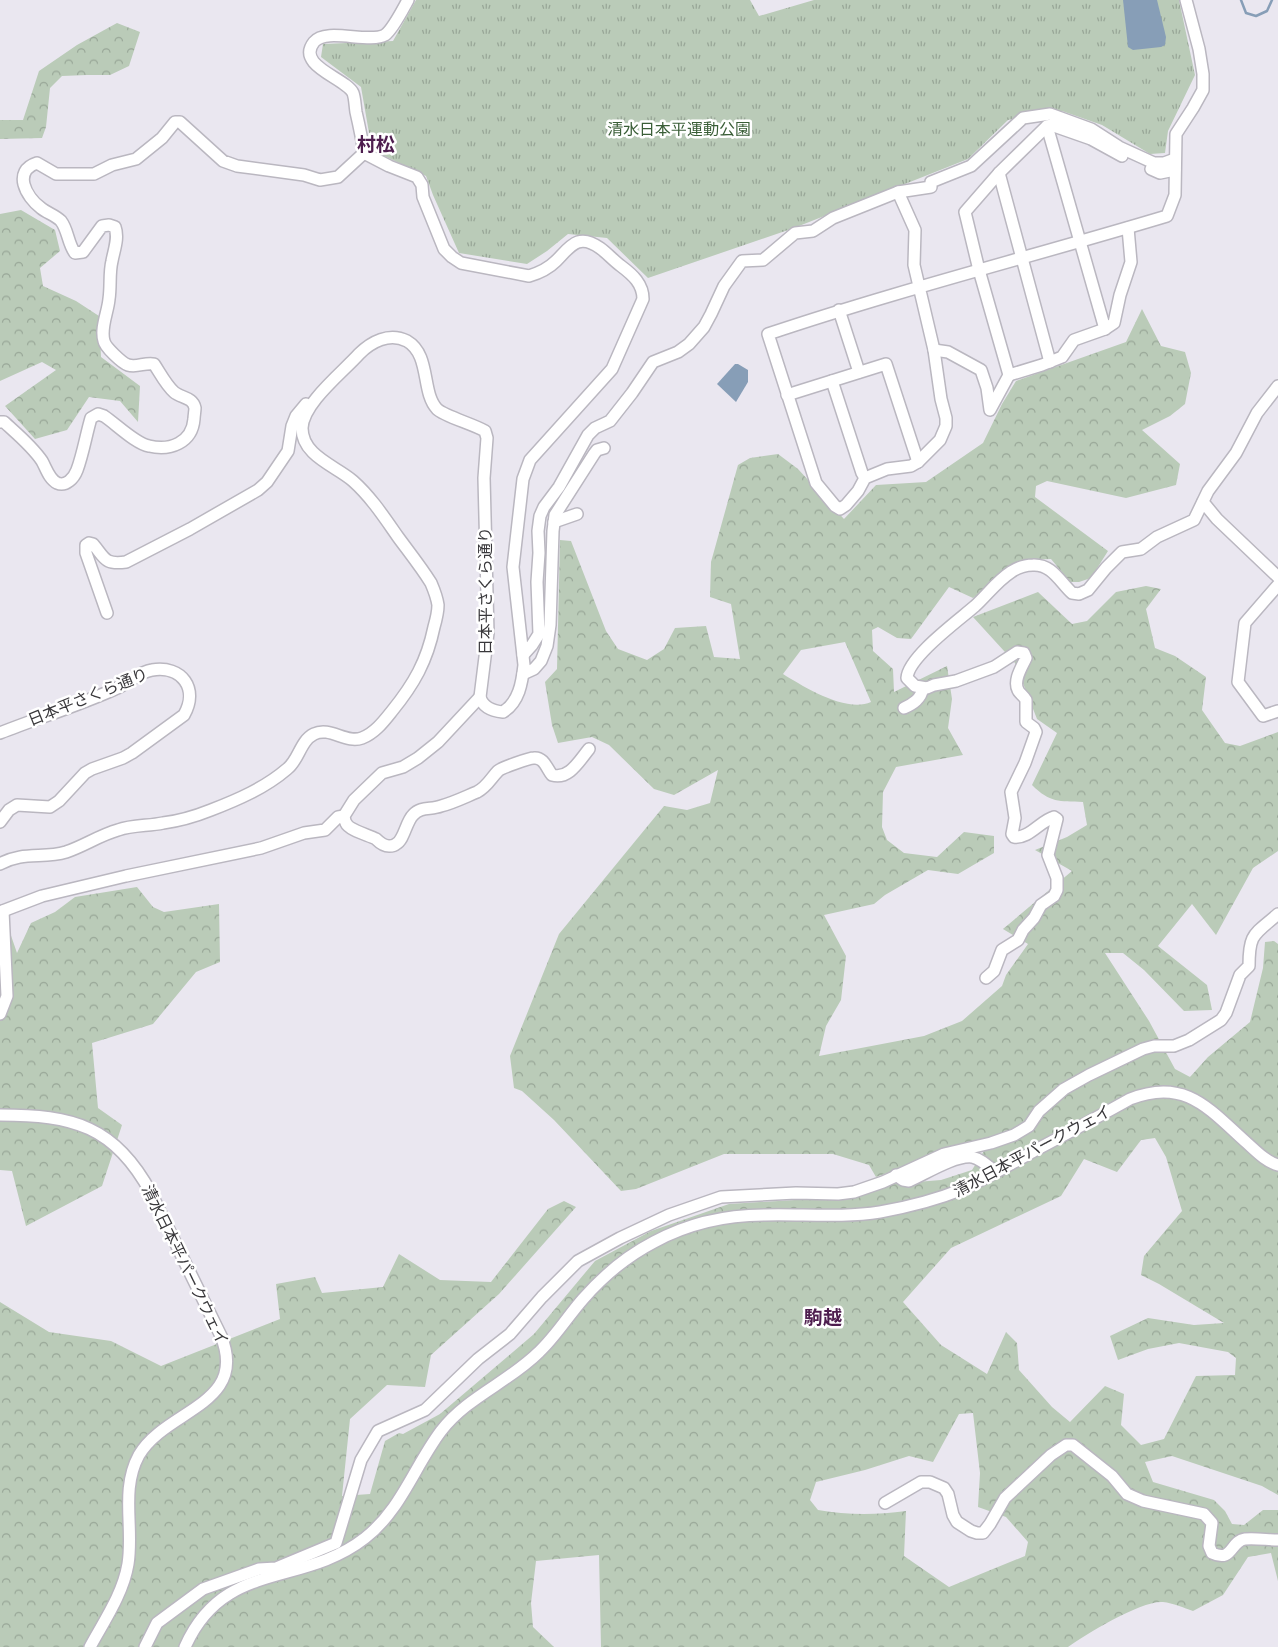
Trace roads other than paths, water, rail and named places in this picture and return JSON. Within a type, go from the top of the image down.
[{"type":"street","points":[[0,422],[4,422],[32,448],[55,482],[62,484],[68,482],[77,470],[91,418],[98,414],[104,416],[140,443],[148,446],[168,447],[181,444],[190,435],[195,407],[191,400],[175,393],[154,364],[127,365],[107,347],[103,340],[109,300],[111,264],[117,240],[115,227],[109,225],[102,226],[82,252],[75,253],[61,221],[33,201],[22,181],[23,172],[29,165],[37,163],[56,174],[94,174],[112,165],[136,159],[162,138],[174,122],[180,122],[224,161],[237,166],[304,175],[320,180],[338,177],[364,153],[353,94],[348,85],[330,76],[314,63],[311,56],[311,47],[316,40],[324,37],[348,35],[367,38],[384,35],[389,31],[408,0]]},
{"type":"street","points":[[898,192],[915,230],[914,265],[918,286],[934,350],[940,399],[946,418],[946,426],[940,440],[918,462],[911,466],[887,469],[866,478],[846,505],[840,508],[835,506],[816,483],[768,334],[918,286],[1167,216],[1175,195],[1176,134],[1203,90],[1203,74],[1199,49],[1186,0]]},
{"type":"street","points":[[523,654],[539,634],[537,582],[540,516],[544,507],[559,487],[588,435],[595,428],[610,421],[653,362],[678,352],[689,344],[704,326],[724,286],[742,261],[763,260],[795,233],[813,230],[833,218],[898,192],[931,187],[931,182],[971,166],[1023,118],[1050,114],[1091,129],[1152,166]]},
{"type":"street","points":[[1009,375],[979,270],[965,212],[999,173],[1047,126],[1051,125],[1091,139],[1113,152],[1152,166],[1164,163],[1175,164]]},
{"type":"street","points":[[1047,126],[1105,329]]},
{"type":"street","name":"日本平さくら通り","points":[[0,864],[15,857],[66,852],[120,829],[186,818],[250,794],[288,769],[306,740],[313,734],[321,732],[352,739],[361,738],[371,733],[383,722],[406,694],[418,676],[431,643],[438,613],[438,604],[431,583],[366,495],[352,480],[316,455],[303,436],[302,427],[308,409],[317,398],[364,349],[375,341],[393,337],[406,341],[416,350],[422,362],[432,403],[438,410],[485,431],[487,438],[484,478],[488,612],[487,643],[480,697],[482,702],[489,708],[503,712],[510,708],[517,696],[523,674],[523,654],[513,567],[523,479],[530,460],[612,369],[643,299],[643,291],[630,272],[601,249],[584,241],[573,243],[548,268],[528,276],[461,263],[444,249],[423,197],[422,185],[417,177],[389,166],[364,153]]},
{"type":"street","points":[[999,173],[1050,362]]},
{"type":"street","points":[[934,350],[948,352],[981,370],[987,388],[990,410],[1009,375],[1062,357],[1074,340],[1105,329],[1114,323],[1120,295],[1131,262],[1128,228]]},
{"type":"street","points":[[839,310],[859,372]]},
{"type":"street","points":[[787,395],[886,364],[918,462]]},
{"type":"street","points":[[832,381],[862,473],[866,478]]},
{"type":"street","points":[[986,978],[994,971],[1002,950],[1018,940],[1041,906],[1054,896],[1057,890],[1057,878],[1048,855],[1057,819],[1054,817],[1050,818],[1027,834],[1018,837],[1014,837],[1012,834],[1016,818],[1011,792],[1025,764],[1036,732],[1026,722],[1026,700],[1018,691],[1017,684],[1026,658],[1024,653],[1016,652],[994,668],[956,681],[923,688],[915,686],[907,678],[909,670],[918,658],[954,622],[974,607],[1000,580],[1014,570],[1034,564],[1050,568],[1072,593],[1078,594],[1088,590],[1122,552],[1141,549],[1157,537],[1194,520],[1208,491],[1236,453],[1262,405],[1278,386]]},
{"type":"street","points":[[107,613],[86,553],[86,545],[93,544],[108,562],[126,562],[252,494],[267,482],[288,451],[292,426],[296,416],[305,404],[317,398]]},
{"type":"street","points":[[523,674],[534,669],[541,661],[547,646],[550,624],[554,522],[559,509],[594,454],[604,448]]},
{"type":"street","points":[[1203,502],[1216,519],[1278,577]]},
{"type":"street","points":[[554,522],[577,514]]},
{"type":"street","points":[[1278,585],[1245,623],[1238,682],[1263,716],[1278,711]]},
{"type":"street","name":"日本平さくら通り","points":[[0,732],[118,688],[144,672],[154,670],[170,671],[179,675],[189,686],[190,700],[184,715],[140,748],[123,758],[85,773],[50,808],[17,805],[9,810],[0,822]]},
{"type":"street","points":[[904,708],[918,700],[923,688]]},
{"type":"street","points":[[480,697],[438,742],[418,758],[403,767],[382,773],[354,800],[344,816],[345,823],[389,846],[396,845],[413,814],[422,808],[443,806],[482,789],[499,770],[508,765],[521,763],[533,758],[539,759],[544,762],[552,775],[558,777],[570,772],[589,749]]},
{"type":"street","points":[[0,1014],[7,996],[2,912],[42,896],[117,878],[261,848],[304,834],[325,830],[338,817],[344,816]]},
{"type":"street","points":[[145,1647],[158,1623],[203,1589],[260,1569],[276,1568],[336,1543],[362,1460],[378,1431],[424,1410],[478,1359],[510,1334],[542,1297],[578,1261],[620,1238],[669,1215],[721,1198],[796,1193],[838,1194],[869,1188],[944,1154],[992,1143],[1014,1135],[1029,1126],[1039,1111],[1064,1090],[1089,1075],[1143,1049],[1154,1046],[1174,1046],[1189,1040],[1221,1020],[1226,1013],[1240,975],[1249,966],[1251,940],[1255,934],[1278,914]]},
{"type":"street","name":"清水日本平パークウェイ","points":[[185,1647],[197,1623],[204,1614],[211,1606],[230,1592],[253,1581],[330,1559],[364,1539],[393,1511],[429,1449],[442,1429],[455,1415],[535,1356],[584,1298],[619,1263],[636,1252],[680,1230],[719,1219],[763,1215],[842,1216],[879,1212],[926,1202],[948,1195],[995,1172],[1130,1099],[1159,1091],[1179,1093],[1199,1102],[1264,1158],[1278,1164]]},
{"type":"street","name":"清水日本平パークウェイ","points":[[0,1115],[53,1118],[86,1127],[124,1152],[142,1176],[151,1193],[221,1336],[228,1359],[226,1375],[219,1389],[204,1403],[159,1432],[146,1446],[136,1463],[129,1487],[128,1558],[125,1577],[118,1596],[90,1647]]},
{"type":"street","points":[[896,1175],[903,1180],[909,1181],[953,1160],[964,1157],[980,1160],[995,1172]]},
{"type":"street","points":[[885,1503],[921,1482],[930,1482],[944,1488],[948,1494],[953,1515],[958,1522],[971,1531],[982,1532],[990,1524],[1005,1498],[1051,1455],[1066,1445],[1073,1445],[1112,1476],[1127,1494],[1143,1501],[1204,1514],[1212,1523],[1209,1546],[1212,1553],[1219,1556],[1226,1555],[1240,1540],[1278,1540]]},
{"type":"water","points":[[1123,0],[1157,0],[1166,37],[1165,45],[1133,50],[1128,47]]},
{"type":"water","points":[[735,364],[748,370],[748,382],[736,402],[717,384]]},
{"type":"waterway","points":[[1241,0],[1246,13],[1256,16],[1267,11],[1272,0]]},
{"type":"district","name":"村松","points":[[376,144]]},
{"type":"district","name":"駒越","points":[[823,1317]]},
{"type":"park label","name":"清水日本平運動公園","points":[[679,129]]}]
